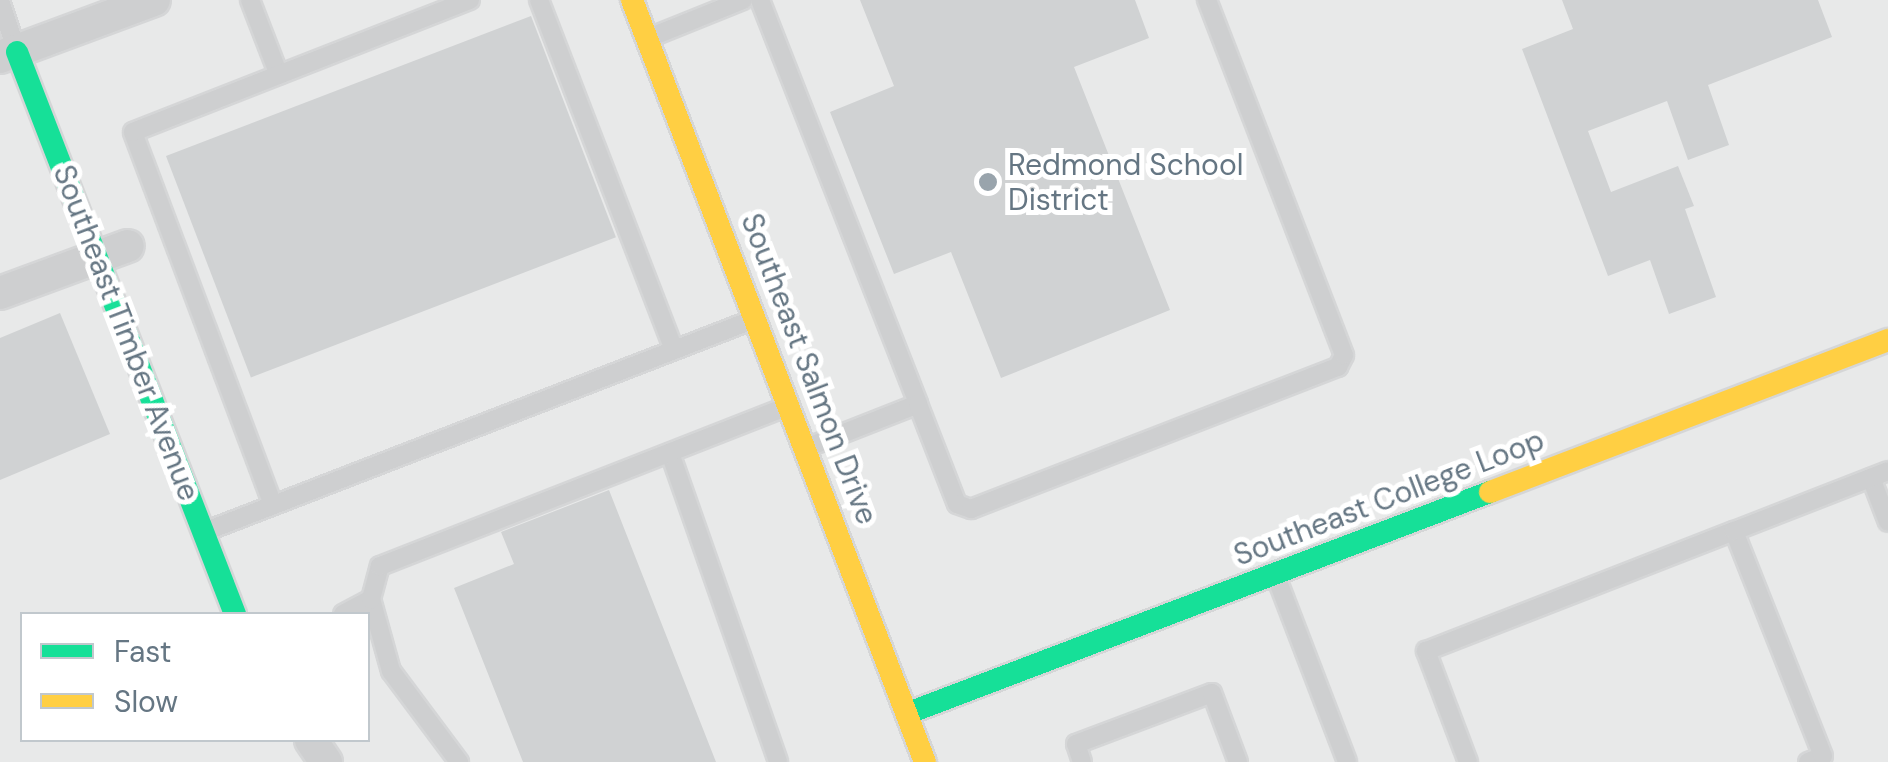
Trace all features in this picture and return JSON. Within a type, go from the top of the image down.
[{"type":"street","points":[[9,55],[154,0]]},
{"type":"street","name":"Southeast Salmon Drive","points":[[632,0],[911,712],[925,762]]},
{"type":"street","name":"Southeast Timber Avenue","points":[[9,55],[234,612]]},
{"type":"street","points":[[0,293],[128,246]]},
{"type":"street","name":"Southeast College Loop","points":[[911,712],[1888,340]]},
{"type":"lane","points":[[0,0],[9,55]]},
{"type":"lane","points":[[250,0],[279,75]]},
{"type":"lane","points":[[274,505],[134,132],[470,0]]},
{"type":"lane","points":[[539,0],[674,350]]},
{"type":"lane","points":[[647,38],[743,0]]},
{"type":"lane","points":[[760,0],[957,504],[972,509],[1338,367],[1344,355],[1208,0]]},
{"type":"lane","points":[[204,532],[757,318]]},
{"type":"lane","points":[[807,447],[918,404]]},
{"type":"lane","points":[[458,762],[391,671],[371,599],[380,566],[791,406]]},
{"type":"lane","points":[[670,453],[778,762]]},
{"type":"lane","points":[[1468,762],[1426,651],[1880,474],[1888,522]]},
{"type":"lane","points":[[1734,531],[1823,756],[1808,762]]},
{"type":"lane","points":[[1275,574],[1348,762]]},
{"type":"lane","points":[[347,612],[371,599]]},
{"type":"lane","points":[[1082,762],[1076,744],[1212,692],[1238,762]]},
{"type":"shaded area","points":[[0,0],[1888,0],[1888,762],[0,762]]},
{"type":"building","name":"Redmond School District","points":[[860,0],[1135,0],[1149,38],[1074,67],[1170,310],[1001,378],[951,252],[894,274],[830,112],[894,86]]},
{"type":"building","points":[[1562,0],[1818,0],[1832,37],[1708,85],[1729,145],[1688,160],[1667,101],[1588,131],[1611,192],[1678,166],[1694,206],[1685,209],[1716,297],[1669,314],[1650,260],[1608,276],[1522,49],[1573,29]]},
{"type":"building","points":[[531,16],[616,237],[251,377],[166,156]]},
{"type":"building","points":[[60,313],[110,434],[0,480],[0,338]]},
{"type":"building","points":[[609,490],[716,762],[523,762],[454,588],[514,564],[501,532]]},
{"type":"traffic: fast","points":[[17,52],[234,612]]},
{"type":"traffic: fast","points":[[911,712],[1490,492]]},
{"type":"traffic: slow","points":[[632,0],[925,762]]},
{"type":"traffic: slow","points":[[1490,492],[1888,340]]},
{"type":"place","name":"Redmond School District","points":[[988,182]]}]
